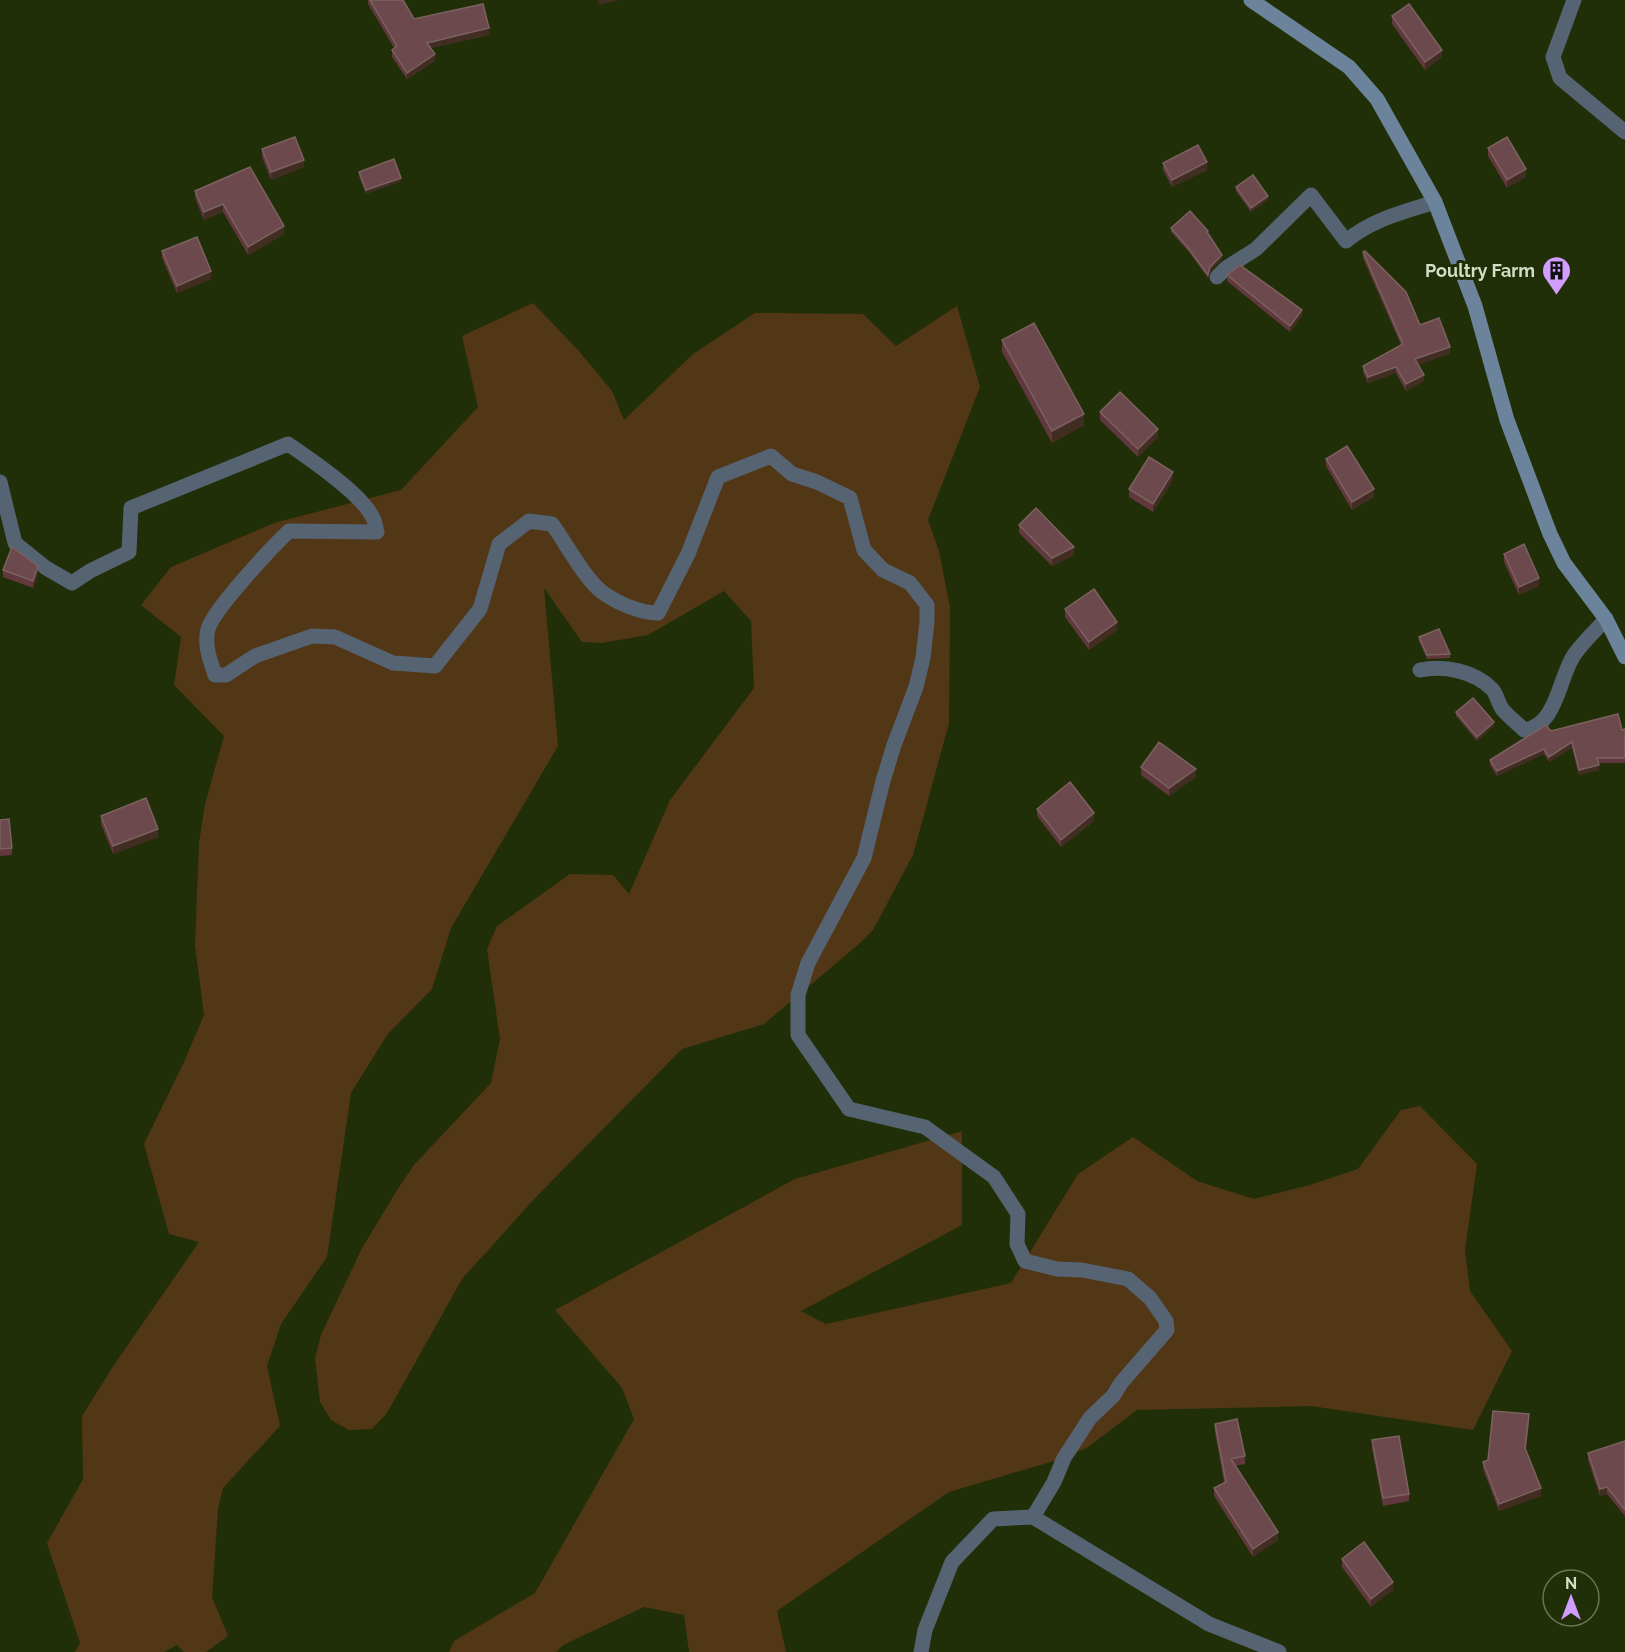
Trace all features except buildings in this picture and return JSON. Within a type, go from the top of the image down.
[{"type":"main road","points":[[1251,0],[1349,68],[1377,99],[1435,202],[1474,306],[1507,420],[1550,534],[1564,563],[1606,619],[1625,657]]},
{"type":"street","points":[[1574,0],[1553,57],[1560,78],[1625,132]]},
{"type":"street","points":[[1217,277],[1226,268],[1256,249],[1311,195],[1346,241],[1382,218],[1435,202]]},
{"type":"street","points":[[0,482],[15,543],[46,567],[72,583],[90,571],[129,552],[131,508],[288,444],[320,465],[352,493],[373,518],[377,532],[289,531],[217,612],[208,629],[206,648],[215,675],[226,675],[255,656],[312,636],[335,637],[393,663],[435,666],[480,609],[499,544],[529,521],[552,524],[602,592],[626,605],[658,614],[688,554],[718,477],[771,456],[792,474],[817,482],[850,498],[864,550],[883,570],[910,583],[927,604],[927,622],[923,658],[916,687],[886,772],[864,858],[808,963],[798,995],[798,1035],[849,1109],[926,1127],[994,1177],[1018,1214],[1017,1244],[1025,1261],[1057,1269],[1082,1270],[1128,1279],[1150,1298],[1166,1321],[1167,1330],[1121,1383],[1113,1396],[1090,1418],[1064,1458],[1054,1482],[1033,1517]]},
{"type":"street","points":[[1420,670],[1456,670],[1477,678],[1493,690],[1501,708],[1524,730],[1528,730],[1544,719],[1552,707],[1573,656],[1606,619]]},
{"type":"street","points":[[921,1652],[925,1630],[952,1562],[993,1519],[1033,1517],[1209,1624],[1279,1652]]},
{"type":"shaded area","points":[[533,303],[579,351],[612,391],[624,420],[693,354],[755,313],[863,314],[896,346],[957,306],[980,387],[928,520],[939,551],[950,607],[949,723],[913,855],[873,930],[859,944],[764,1024],[682,1049],[537,1196],[462,1279],[387,1413],[372,1429],[349,1430],[331,1420],[320,1402],[315,1358],[321,1335],[362,1248],[414,1165],[491,1083],[500,1039],[487,949],[497,926],[570,874],[613,875],[629,894],[670,800],[754,688],[751,621],[724,591],[648,635],[602,643],[582,642],[544,588],[558,746],[451,928],[432,989],[387,1035],[351,1093],[327,1257],[281,1324],[267,1366],[280,1426],[223,1488],[218,1509],[212,1597],[228,1636],[206,1652],[184,1652],[177,1645],[164,1652],[75,1652],[80,1643],[47,1543],[83,1479],[82,1416],[114,1365],[199,1242],[169,1234],[144,1144],[204,1015],[195,945],[199,843],[205,804],[224,736],[174,685],[181,637],[141,605],[171,567],[274,523],[401,490],[478,407],[462,336]]},
{"type":"shaded area","points":[[1420,1106],[1477,1164],[1465,1250],[1470,1291],[1512,1351],[1473,1430],[1311,1406],[1137,1410],[1088,1447],[1064,1458],[949,1492],[777,1611],[786,1652],[689,1652],[684,1615],[644,1607],[563,1645],[556,1652],[449,1652],[454,1641],[535,1593],[634,1419],[622,1388],[555,1310],[795,1179],[962,1131],[962,1225],[801,1311],[826,1324],[1011,1283],[1078,1174],[1133,1137],[1197,1181],[1254,1199],[1310,1185],[1358,1169],[1401,1110]]},
{"type":"place","name":"Poultry Farm","points":[[1556,296]]}]
